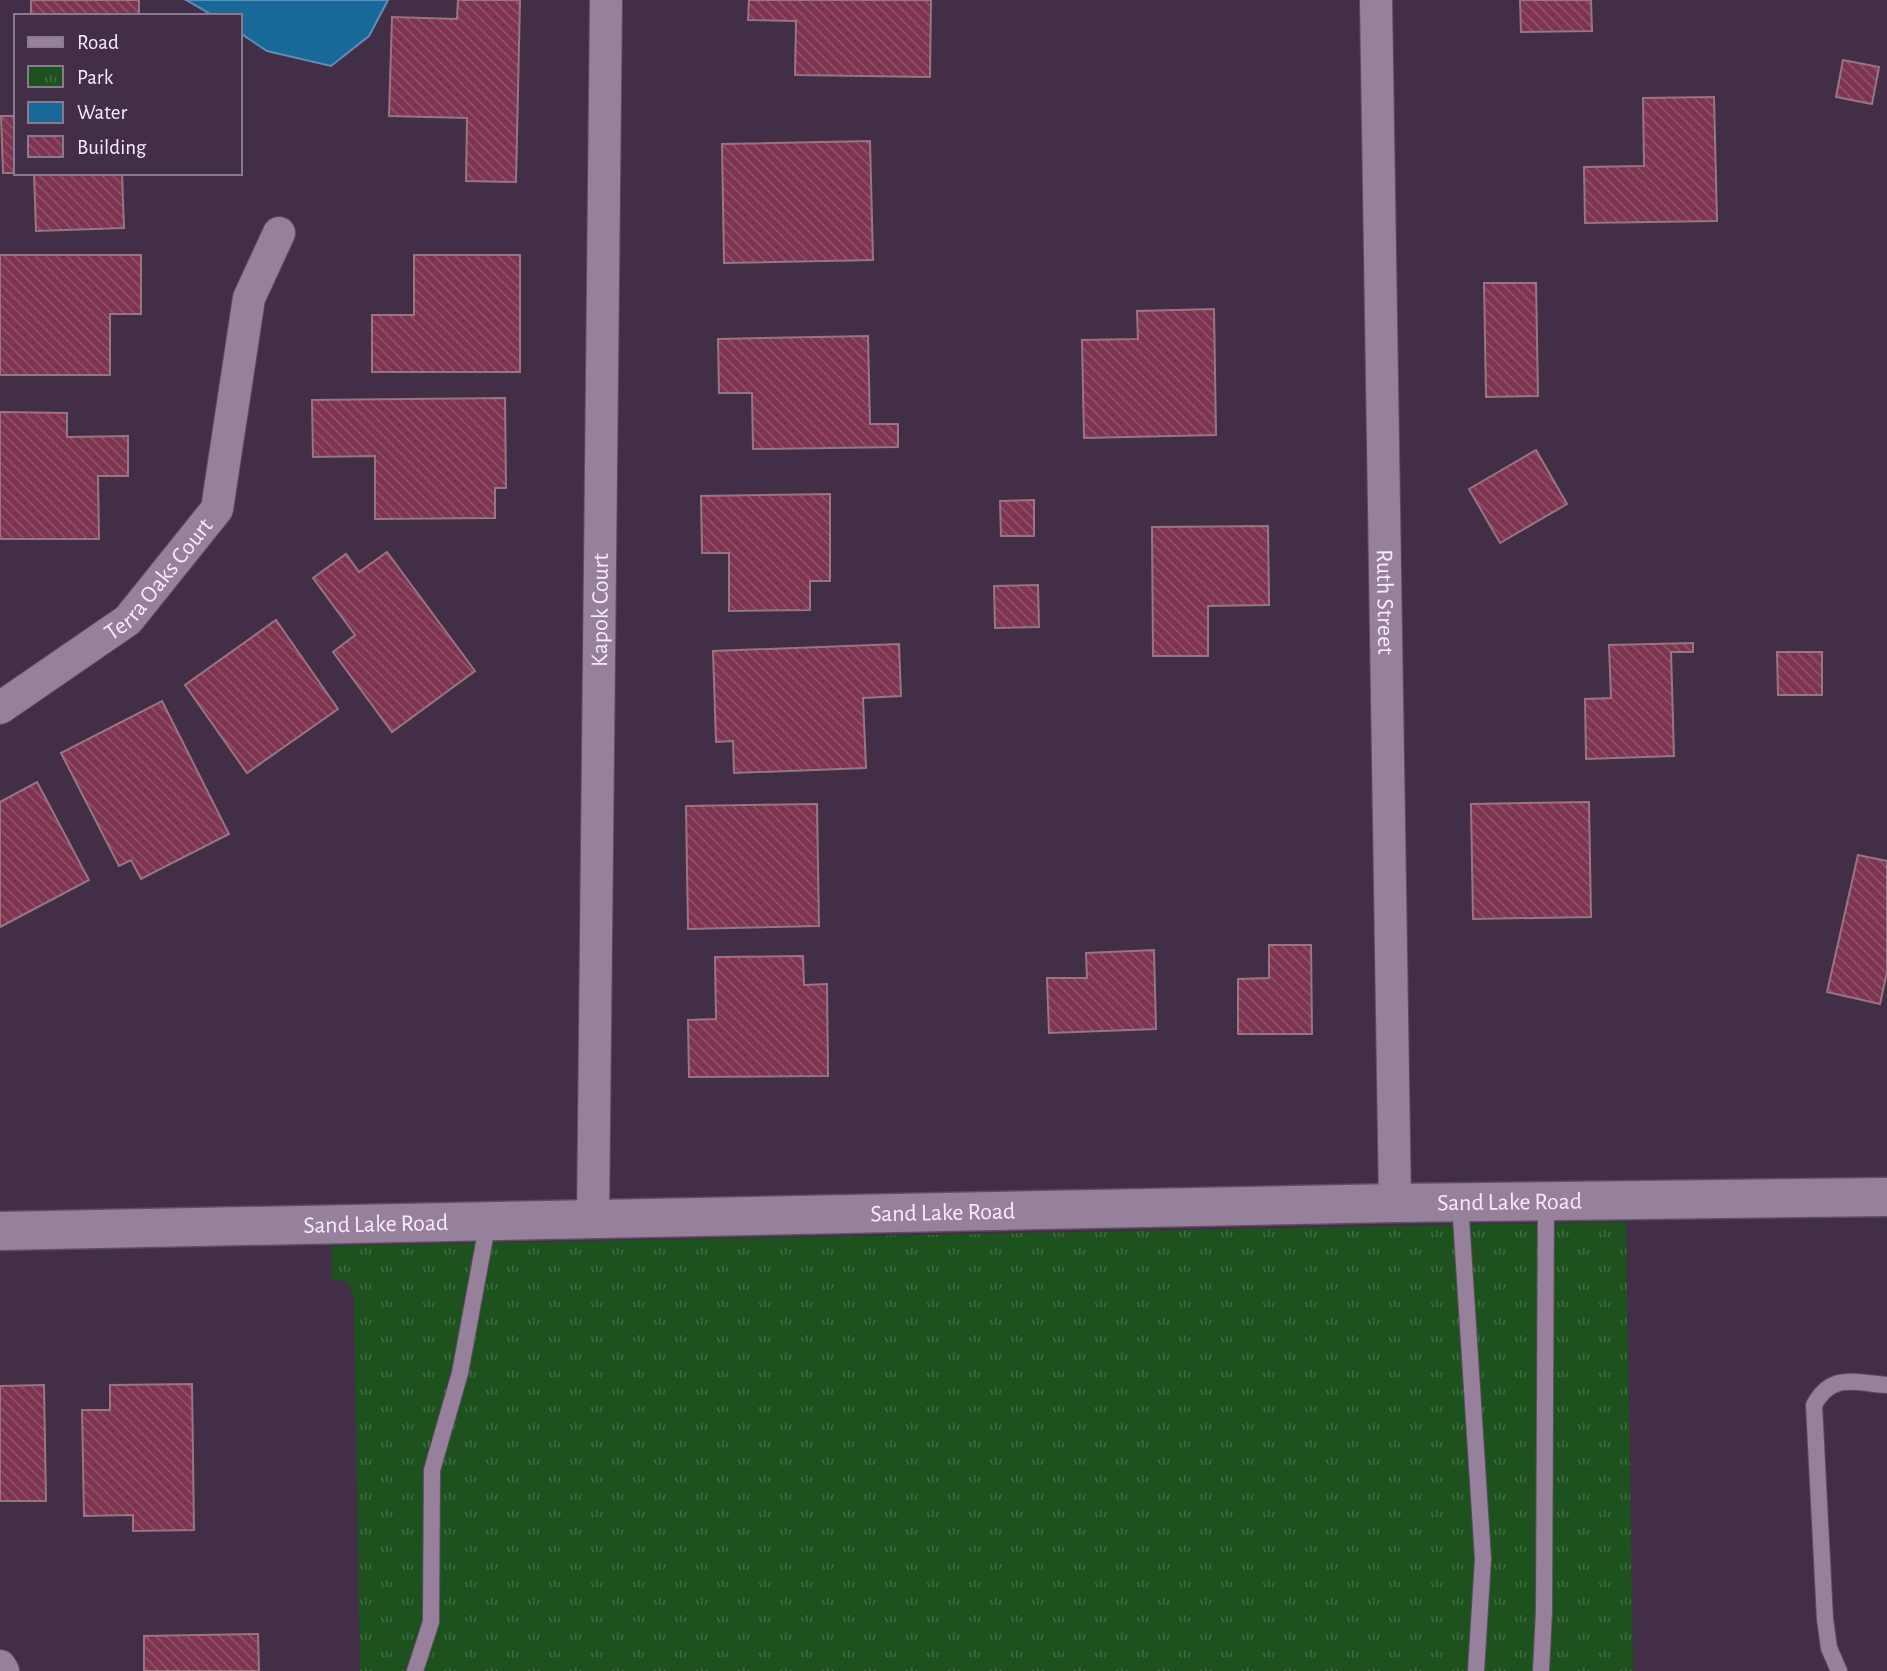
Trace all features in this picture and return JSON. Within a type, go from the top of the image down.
[{"type":"street","name":"Kapok Court","points":[[593,1219],[607,0]]},
{"type":"street","name":"Ruth Street","points":[[1376,0],[1395,1203]]},
{"type":"street","name":"Terra Oaks Court","points":[[0,708],[128,620],[216,509],[248,298],[279,233]]},
{"type":"street","name":"Sand Lake Road","points":[[0,1231],[1395,1203],[1887,1197]]},
{"type":"street","points":[[0,1666],[4,1671]]},
{"type":"lane","points":[[1541,1671],[1544,1611],[1546,1201]]},
{"type":"lane","points":[[1460,1202],[1483,1559],[1476,1671]]},
{"type":"lane","points":[[415,1671],[430,1622],[432,1470],[460,1373],[488,1221]]},
{"type":"lane","points":[[1839,1671],[1829,1648],[1825,1619],[1814,1405],[1819,1395],[1837,1382],[1887,1385]]},
{"type":"green space","points":[[1626,1222],[1633,1671],[360,1671],[354,1297],[347,1282],[331,1279],[332,1246]]},
{"type":"water","points":[[186,0],[388,0],[369,36],[331,66],[267,51],[242,34],[242,14],[210,14]]},
{"type":"building","points":[[31,0],[139,0],[139,14],[31,14]]},
{"type":"building","points":[[458,0],[520,0],[516,182],[466,181],[467,118],[389,116],[392,17],[457,19]]},
{"type":"building","points":[[749,0],[931,0],[930,77],[795,75],[796,21],[748,20]]},
{"type":"building","points":[[1520,0],[1591,0],[1592,31],[1521,32]]},
{"type":"building","points":[[1843,60],[1879,67],[1872,104],[1836,97]]},
{"type":"building","points":[[1714,97],[1717,221],[1585,223],[1584,167],[1644,166],[1643,98]]},
{"type":"building","points":[[1,116],[14,116],[14,173],[3,173]]},
{"type":"building","points":[[870,141],[873,260],[724,263],[722,144]]},
{"type":"building","points":[[34,175],[122,175],[124,228],[36,231]]},
{"type":"building","points":[[0,255],[141,255],[141,314],[110,314],[110,375],[0,375]]},
{"type":"building","points":[[414,255],[520,255],[520,372],[372,372],[372,315],[414,315]]},
{"type":"building","points":[[1484,283],[1536,283],[1538,396],[1486,397]]},
{"type":"building","points":[[1214,309],[1216,435],[1084,438],[1082,340],[1138,339],[1137,311]]},
{"type":"building","points":[[868,336],[870,424],[898,424],[898,447],[753,449],[752,393],[719,393],[718,339]]},
{"type":"building","points":[[505,398],[506,488],[495,488],[495,518],[375,519],[375,456],[313,457],[312,400]]},
{"type":"building","points":[[0,412],[67,413],[67,437],[128,436],[128,476],[98,476],[99,539],[0,539]]},
{"type":"building","points":[[1536,450],[1567,504],[1500,543],[1469,489]]},
{"type":"building","points":[[830,494],[830,581],[810,581],[810,610],[729,611],[729,553],[702,553],[701,496]]},
{"type":"building","points":[[1034,500],[1034,536],[1001,536],[1000,501]]},
{"type":"building","points":[[1268,526],[1269,605],[1208,606],[1208,656],[1153,656],[1152,527]]},
{"type":"building","points":[[387,552],[475,671],[392,732],[333,652],[355,635],[313,578],[346,554],[359,572]]},
{"type":"building","points":[[1038,585],[1039,627],[995,628],[994,586]]},
{"type":"building","points":[[276,620],[338,709],[247,773],[185,685]]},
{"type":"building","points":[[1693,643],[1693,652],[1671,652],[1674,756],[1586,759],[1585,699],[1611,698],[1609,645]]},
{"type":"building","points":[[899,644],[901,696],[863,698],[866,768],[734,773],[733,741],[716,742],[713,651]]},
{"type":"building","points":[[1777,652],[1822,652],[1822,695],[1778,695]]},
{"type":"building","points":[[162,701],[229,834],[141,879],[131,860],[119,866],[61,753]]},
{"type":"building","points":[[37,782],[89,880],[0,927],[0,802]]},
{"type":"building","points":[[1589,802],[1591,917],[1473,919],[1471,804]]},
{"type":"building","points":[[817,804],[819,926],[688,929],[686,806]]},
{"type":"building","points":[[1858,855],[1887,861],[1887,972],[1880,1004],[1827,992]]},
{"type":"building","points":[[1269,945],[1311,945],[1312,1034],[1238,1034],[1238,979],[1269,978]]},
{"type":"building","points":[[1154,950],[1156,1029],[1049,1033],[1047,978],[1087,978],[1086,953]]},
{"type":"building","points":[[803,956],[804,985],[827,984],[828,1076],[689,1077],[688,1020],[716,1019],[715,957]]},
{"type":"building","points":[[192,1384],[194,1530],[133,1531],[133,1515],[84,1516],[82,1410],[110,1410],[110,1385]]},
{"type":"building","points":[[44,1385],[46,1501],[0,1501],[0,1386]]},
{"type":"building","points":[[258,1634],[259,1671],[144,1671],[144,1636]]}]
